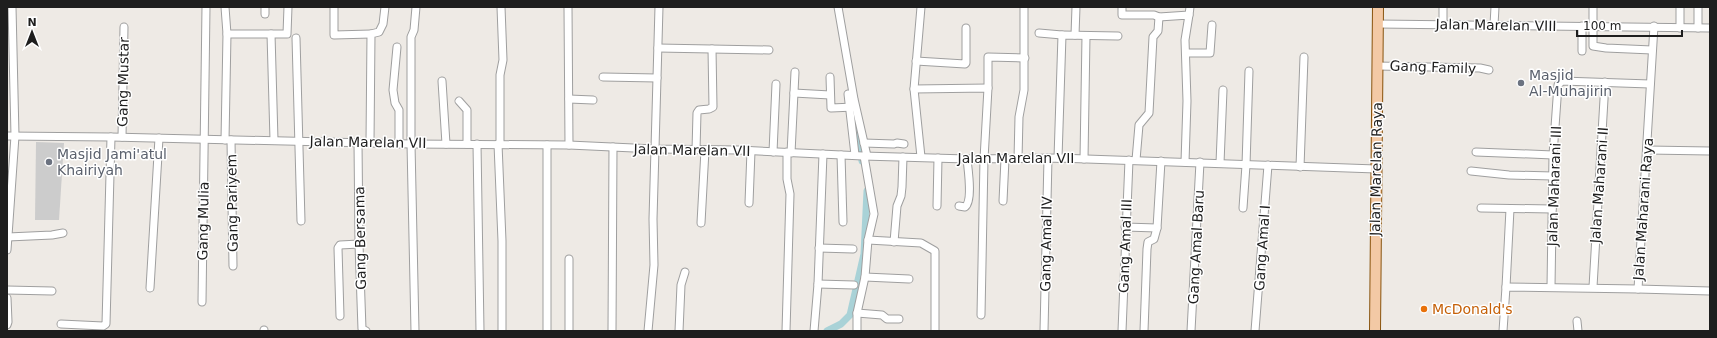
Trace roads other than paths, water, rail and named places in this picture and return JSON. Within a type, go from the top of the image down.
[{"type":"main road","name":"Jalan Marelan Raya","points":[[1375,331],[1378,7]]},
{"type":"street","points":[[7,250],[15,136],[10,32],[12,7]]},
{"type":"street","name":"Gang Mulia","points":[[202,302],[206,7]]},
{"type":"street","name":"Gang Pariyem","points":[[225,7],[227,34],[228,140],[232,266]]},
{"type":"street","points":[[227,34],[287,34],[288,7]]},
{"type":"street","points":[[334,7],[334,35],[371,34],[378,32],[381,29],[385,7]]},
{"type":"street","points":[[415,331],[411,144],[411,38],[414,30],[416,7]]},
{"type":"street","points":[[501,7],[503,60],[500,75],[499,144],[502,241],[502,331]]},
{"type":"street","points":[[568,7],[569,145]]},
{"type":"street","points":[[648,331],[654,265],[653,219],[659,7]]},
{"type":"street","points":[[838,7],[861,156],[874,214],[868,240],[865,276],[858,313],[857,331]]},
{"type":"street","points":[[921,7],[914,89],[921,157]]},
{"type":"street","points":[[1018,158],[1019,117],[1024,90],[1024,7]]},
{"type":"street","points":[[1074,35],[1076,7]]},
{"type":"street","name":"Gang Amal III","points":[[1122,331],[1125,227],[1132,160],[1139,125],[1149,113],[1153,37],[1158,31],[1154,7]]},
{"type":"street","points":[[1185,162],[1187,101],[1185,40],[1190,7]]},
{"type":"street","points":[[1443,7],[1443,24]]},
{"type":"street","points":[[1494,25],[1495,7]]},
{"type":"street","points":[[1593,7],[1593,46],[1652,50]]},
{"type":"street","points":[[1680,7],[1680,28]]},
{"type":"street","points":[[1698,7],[1698,28]]},
{"type":"street","points":[[1122,11],[1156,16],[1189,15]]},
{"type":"street","name":"Jalan Marelan VIII","points":[[1378,24],[1654,26],[1710,28]]},
{"type":"street","points":[[1186,53],[1210,53],[1212,26]]},
{"type":"street","points":[[1582,26],[1582,51]]},
{"type":"street","name":"Jalan Maharani Raya","points":[[1506,287],[1551,286],[1638,289],[1648,150],[1654,26]]},
{"type":"street","name":"Gang Mustar","points":[[122,137],[124,27]]},
{"type":"street","points":[[916,61],[966,63],[966,28]]},
{"type":"street","points":[[1039,33],[1086,36],[1118,36]]},
{"type":"street","points":[[271,34],[274,140]]},
{"type":"street","points":[[370,142],[371,34]]},
{"type":"street","points":[[1058,158],[1062,35]]},
{"type":"street","points":[[1084,159],[1086,36]]},
{"type":"street","points":[[296,38],[301,221]]},
{"type":"street","points":[[397,47],[393,90],[395,103],[399,110],[399,144]]},
{"type":"street","points":[[658,48],[769,50]]},
{"type":"street","points":[[696,150],[697,113],[699,110],[712,109],[712,49]]},
{"type":"street","points":[[981,315],[984,158],[988,88],[988,57],[1025,58]]},
{"type":"street","points":[[1300,167],[1304,57]]},
{"type":"street","name":"Gang Family","points":[[1377,66],[1480,68],[1490,70]]},
{"type":"street","points":[[1242,208],[1246,165],[1249,71]]},
{"type":"street","points":[[786,331],[790,194],[787,179],[795,72]]},
{"type":"street","points":[[603,77],[657,78]]},
{"type":"street","points":[[830,78],[831,108],[853,107]]},
{"type":"street","points":[[442,81],[446,144]]},
{"type":"street","name":"Jalan Maharani III","points":[[1551,286],[1553,155],[1558,85],[1562,81],[1605,82]]},
{"type":"street","points":[[1605,82],[1650,84]]},
{"type":"street","name":"Jalan Maharani II","points":[[1593,287],[1605,82]]},
{"type":"street","points":[[773,152],[776,84]]},
{"type":"street","points":[[914,89],[988,88]]},
{"type":"street","points":[[1220,163],[1223,90]]},
{"type":"street","points":[[794,93],[830,95]]},
{"type":"street","points":[[848,94],[864,143],[861,156]]},
{"type":"street","points":[[569,99],[593,100]]},
{"type":"street","points":[[459,101],[467,110],[467,144]]},
{"type":"street","name":"Jalan Marelan VII","points":[[7,136],[274,140],[399,144],[569,145],[861,156],[1005,159],[1058,158],[1376,169]]},
{"type":"street","points":[[61,324],[88,328],[105,326],[107,323],[111,137]]},
{"type":"street","points":[[150,288],[159,138]]},
{"type":"street","name":"Gang Bersama","points":[[358,142],[362,329],[366,331]]},
{"type":"street","points":[[864,143],[904,144]]},
{"type":"street","points":[[477,144],[480,331]]},
{"type":"street","points":[[547,145],[547,331]]},
{"type":"street","points":[[612,331],[613,147]]},
{"type":"street","points":[[701,223],[705,150]]},
{"type":"street","points":[[1648,150],[1710,151]]},
{"type":"street","points":[[749,203],[751,151]]},
{"type":"street","points":[[1476,152],[1553,155]]},
{"type":"street","points":[[814,331],[818,284],[823,154]]},
{"type":"street","points":[[841,155],[843,222]]},
{"type":"street","points":[[894,242],[897,206],[901,196],[902,187],[903,156]]},
{"type":"street","points":[[937,206],[938,158]]},
{"type":"street","points":[[959,206],[965,206],[968,204],[967,158]]},
{"type":"street","name":"Gang Amal IV","points":[[1044,331],[1048,158]]},
{"type":"street","points":[[1003,201],[1005,159]]},
{"type":"street","points":[[1144,331],[1148,243],[1154,239],[1157,228],[1161,161]]},
{"type":"street","name":"Gang Amal Baru","points":[[1191,331],[1200,162]]},
{"type":"street","name":"Gang Amal I","points":[[1256,331],[1268,165]]},
{"type":"street","points":[[1471,171],[1553,176]]},
{"type":"street","points":[[1481,208],[1552,208]]},
{"type":"street","points":[[1503,331],[1510,209]]},
{"type":"street","points":[[1125,227],[1157,228]]},
{"type":"street","points":[[8,237],[63,233]]},
{"type":"street","points":[[868,240],[921,243],[935,251],[935,331]]},
{"type":"street","points":[[340,316],[338,248],[340,245],[359,244]]},
{"type":"street","points":[[819,248],[853,249]]},
{"type":"street","points":[[569,259],[569,331]]},
{"type":"street","points":[[679,331],[681,286],[685,272]]},
{"type":"street","points":[[865,276],[909,279]]},
{"type":"street","points":[[818,284],[854,285]]},
{"type":"street","points":[[1638,289],[1710,292]]},
{"type":"street","points":[[7,290],[52,291]]},
{"type":"street","points":[[7,298],[7,325]]},
{"type":"street","points":[[858,313],[882,315],[887,319],[899,319]]},
{"type":"street","points":[[1578,321],[1578,331]]},
{"type":"waterway","points":[[854,114],[862,161]]},
{"type":"waterway","points":[[827,331],[841,324],[850,315],[864,254],[867,191]]},
{"type":"place","name":"Masjid Al-Muhajirin","points":[[1521,83]]},
{"type":"place","name":"Masjid Jami'atul Khairiyah","points":[[49,162]]},
{"type":"place","name":"McDonald's","points":[[1424,309]]}]
